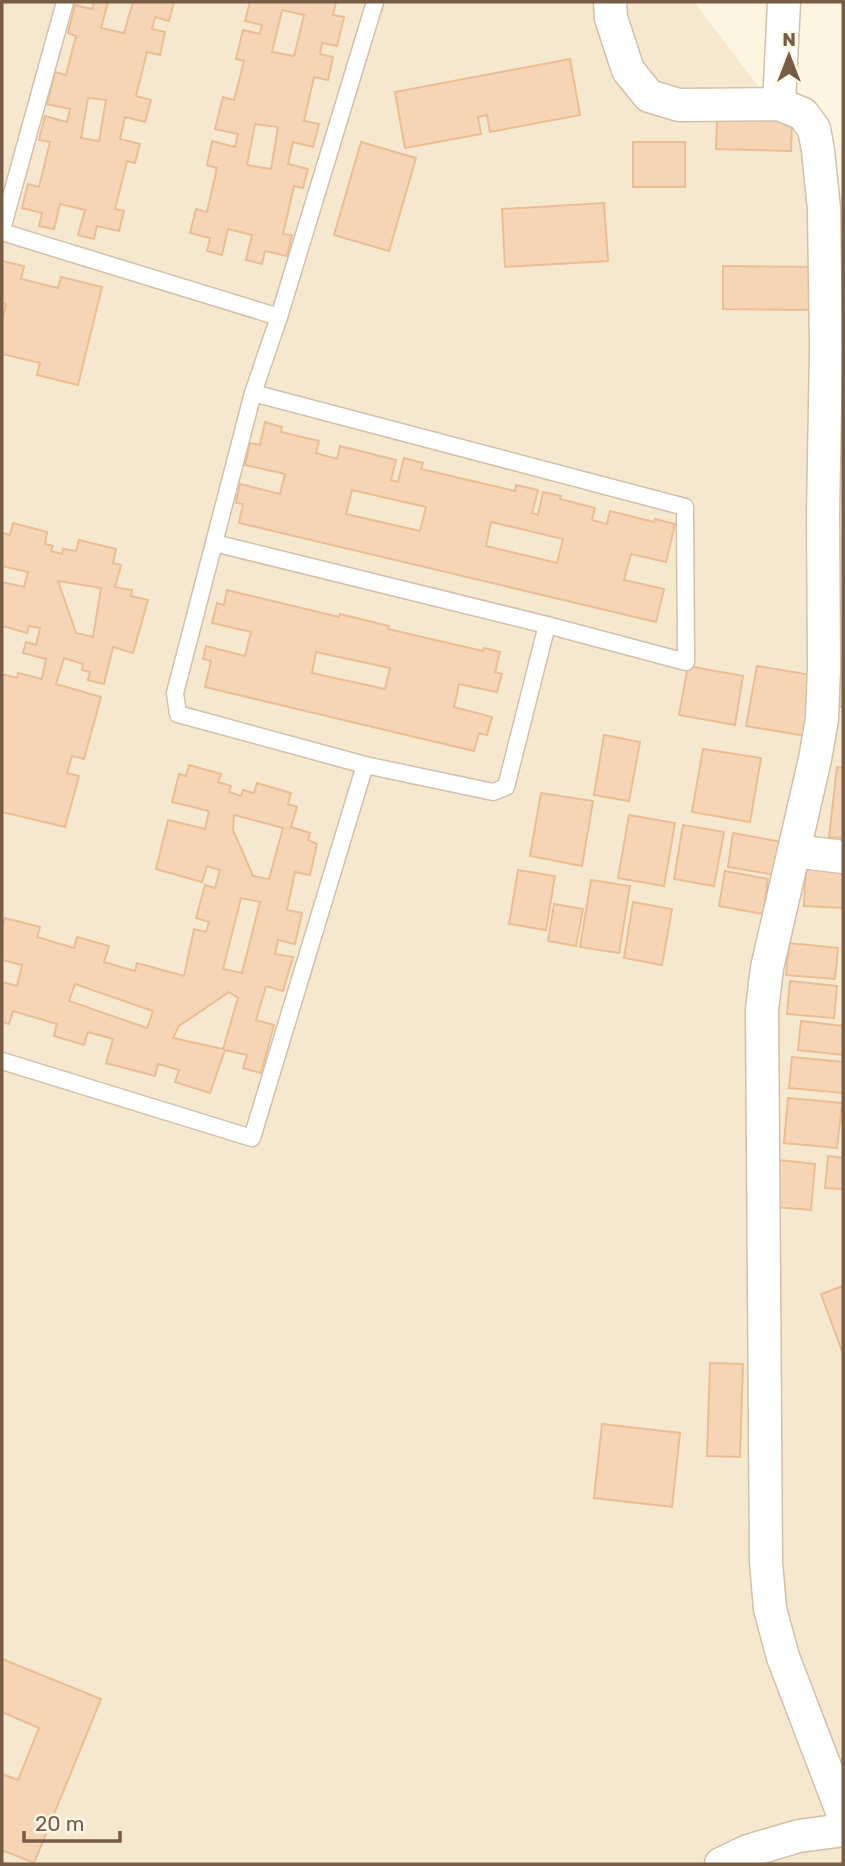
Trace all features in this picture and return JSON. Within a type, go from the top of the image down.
[{"type":"street","points":[[610,2],[611,19],[628,70],[649,96],[679,105],[779,104],[803,114],[814,128],[824,209],[824,667],[822,719],[768,968],[762,1009],[766,1562],[770,1609],[783,1657],[843,1814]]},
{"type":"street","points":[[779,104],[784,2]]},
{"type":"street","points":[[794,851],[843,857]]},
{"type":"street","points":[[721,1864],[748,1851],[799,1836],[843,1830]]},
{"type":"lane","points":[[65,2],[2,231],[279,317]]},
{"type":"lane","points":[[375,2],[279,317],[253,393],[175,693],[178,714],[365,765],[493,792],[506,787],[547,625]]},
{"type":"lane","points":[[214,543],[686,662],[685,507],[253,393]]},
{"type":"lane","points":[[2,1061],[252,1138],[365,765]]},
{"type":"shaded area","points":[[2,2],[694,2],[843,197],[843,1864],[2,1864]]},
{"type":"building","points":[[94,2],[108,2],[101,28],[124,33],[133,2],[174,2],[169,21],[155,17],[152,29],[165,32],[160,55],[147,52],[136,96],[151,100],[145,122],[125,117],[120,139],[140,144],[135,163],[127,161],[115,209],[124,211],[119,231],[97,226],[94,239],[78,235],[85,210],[60,204],[54,229],[39,226],[42,213],[22,208],[28,184],[39,187],[50,142],[39,140],[45,116],[67,122],[70,109],[47,104],[55,72],[66,75],[76,36],[68,33],[75,5],[92,9]],"holes":[[[88,98],[106,100],[99,141],[81,138]]]},
{"type":"building","points":[[250,2],[336,2],[333,15],[344,17],[337,46],[322,43],[320,54],[333,57],[328,80],[314,77],[304,121],[319,124],[313,147],[293,142],[288,164],[308,169],[303,188],[294,186],[283,234],[292,235],[287,256],[265,251],[262,264],[246,260],[252,235],[228,229],[222,255],[207,251],[210,238],[190,233],[196,209],[207,212],[217,168],[207,165],[212,141],[235,147],[238,134],[215,129],[223,97],[234,100],[244,61],[236,59],[243,30],[260,34],[262,25],[245,21]],"holes":[[[282,10],[304,15],[294,56],[272,52]],[[255,124],[278,127],[271,169],[247,165]]]},
{"type":"building","points":[[570,59],[580,115],[490,132],[487,115],[478,117],[481,134],[405,148],[395,92]]},
{"type":"building","points":[[717,117],[792,119],[791,151],[716,149]]},
{"type":"building","points":[[361,142],[416,158],[389,251],[334,235]]},
{"type":"building","points":[[633,142],[685,142],[685,187],[633,187]]},
{"type":"building","points":[[604,203],[608,261],[505,267],[502,209]]},
{"type":"building","points":[[2,261],[24,266],[21,279],[58,288],[61,277],[102,287],[78,385],[37,375],[40,363],[2,354],[2,322],[6,304],[2,303]]},
{"type":"building","points":[[723,266],[814,267],[813,310],[723,309]]},
{"type":"building","points":[[265,422],[282,427],[281,432],[319,441],[316,453],[337,459],[340,446],[396,460],[391,480],[398,482],[404,458],[423,463],[421,469],[515,491],[516,485],[538,490],[532,513],[538,515],[543,492],[595,508],[592,520],[607,524],[610,511],[654,522],[655,519],[675,524],[666,562],[631,554],[624,580],[664,589],[656,622],[239,523],[243,504],[236,503],[240,484],[280,494],[285,474],[245,465],[250,443],[260,445]],"holes":[[[352,490],[426,507],[420,531],[346,514]],[[491,522],[563,539],[557,563],[486,546]]]},
{"type":"building","points":[[13,523],[47,532],[45,544],[53,546],[51,551],[62,554],[63,549],[76,551],[79,540],[116,549],[113,563],[121,565],[115,587],[132,590],[131,596],[148,600],[133,653],[113,647],[104,684],[88,680],[90,672],[82,670],[83,664],[64,658],[56,684],[101,697],[84,759],[72,756],[67,773],[79,776],[65,827],[2,812],[2,674],[17,678],[18,673],[42,679],[46,659],[23,653],[26,642],[36,645],[40,628],[29,626],[27,633],[2,626],[2,582],[24,587],[28,572],[2,566],[2,533],[10,535]],"holes":[[[58,581],[101,588],[93,637],[76,633]]]},
{"type":"building","points":[[227,590],[339,617],[340,614],[389,626],[388,629],[483,651],[484,648],[500,652],[495,672],[502,674],[497,692],[459,684],[454,707],[492,717],[487,735],[479,733],[474,751],[205,687],[211,661],[203,659],[206,646],[245,656],[251,632],[212,623],[217,603],[224,605]],"holes":[[[316,652],[390,668],[385,689],[312,673]]]},
{"type":"building","points":[[843,659],[843,707],[832,705]]},
{"type":"building","points":[[688,666],[743,676],[735,725],[679,715]]},
{"type":"building","points":[[757,666],[817,676],[807,736],[746,726]]},
{"type":"building","points":[[604,735],[640,742],[629,801],[594,795]]},
{"type":"building","points":[[703,749],[761,758],[750,822],[692,812]]},
{"type":"building","points":[[189,765],[221,774],[218,782],[231,786],[229,792],[241,796],[243,790],[254,793],[257,783],[291,793],[288,804],[297,807],[291,827],[310,833],[308,840],[317,844],[310,875],[295,872],[287,910],[302,913],[295,944],[278,940],[275,954],[293,957],[283,991],[266,986],[256,1020],[274,1025],[261,1073],[243,1068],[247,1055],[225,1050],[210,1093],[175,1082],[179,1070],[158,1064],[155,1076],[106,1063],[113,1039],[88,1032],[84,1045],[54,1036],[57,1024],[13,1011],[9,1024],[2,1022],[2,982],[17,986],[22,965],[2,960],[2,929],[5,918],[40,927],[37,937],[74,948],[77,937],[109,946],[104,962],[135,971],[137,963],[184,976],[194,929],[206,932],[209,922],[196,918],[205,885],[215,888],[220,870],[207,866],[202,882],[156,869],[168,820],[205,829],[209,811],[172,802],[179,774],[186,776]],"holes":[[[234,815],[283,828],[269,879],[253,876],[233,830]],[[241,898],[260,902],[242,973],[223,969]],[[75,984],[153,1011],[147,1028],[69,1001]],[[229,992],[238,998],[223,1049],[173,1038],[179,1026]]]},
{"type":"building","points":[[837,767],[843,768],[843,838],[829,837]]},
{"type":"building","points":[[541,793],[593,801],[582,866],[530,856]]},
{"type":"building","points":[[629,815],[675,823],[664,886],[618,878]]},
{"type":"building","points":[[683,825],[724,832],[714,886],[674,879]]},
{"type":"building","points":[[733,833],[787,843],[782,876],[728,867]]},
{"type":"building","points":[[806,859],[843,861],[843,908],[804,906]]},
{"type":"building","points":[[518,870],[555,876],[546,930],[509,924]]},
{"type":"building","points":[[725,871],[768,879],[763,914],[719,906]]},
{"type":"building","points":[[591,880],[630,886],[619,953],[580,947]]},
{"type":"building","points":[[633,902],[672,909],[662,965],[624,958]]},
{"type":"building","points":[[554,904],[583,909],[576,946],[548,941]]},
{"type":"building","points":[[789,943],[838,948],[835,979],[786,975]]},
{"type":"building","points":[[790,981],[837,986],[834,1018],[787,1014]]},
{"type":"building","points":[[801,1021],[843,1026],[843,1055],[798,1050]]},
{"type":"building","points":[[792,1057],[843,1062],[843,1093],[789,1088]]},
{"type":"building","points":[[788,1098],[842,1103],[837,1148],[784,1143]]},
{"type":"building","points":[[828,1156],[843,1158],[843,1189],[825,1188]]},
{"type":"building","points":[[779,1160],[815,1164],[811,1210],[774,1207]]},
{"type":"building","points":[[843,1286],[843,1354],[821,1294]]},
{"type":"building","points":[[710,1363],[743,1364],[740,1457],[707,1456]]},
{"type":"building","points":[[602,1424],[680,1433],[672,1507],[594,1498]]},
{"type":"building","points":[[2,1659],[101,1699],[34,1863],[2,1850],[2,1774],[18,1780],[39,1728],[2,1712]]}]
